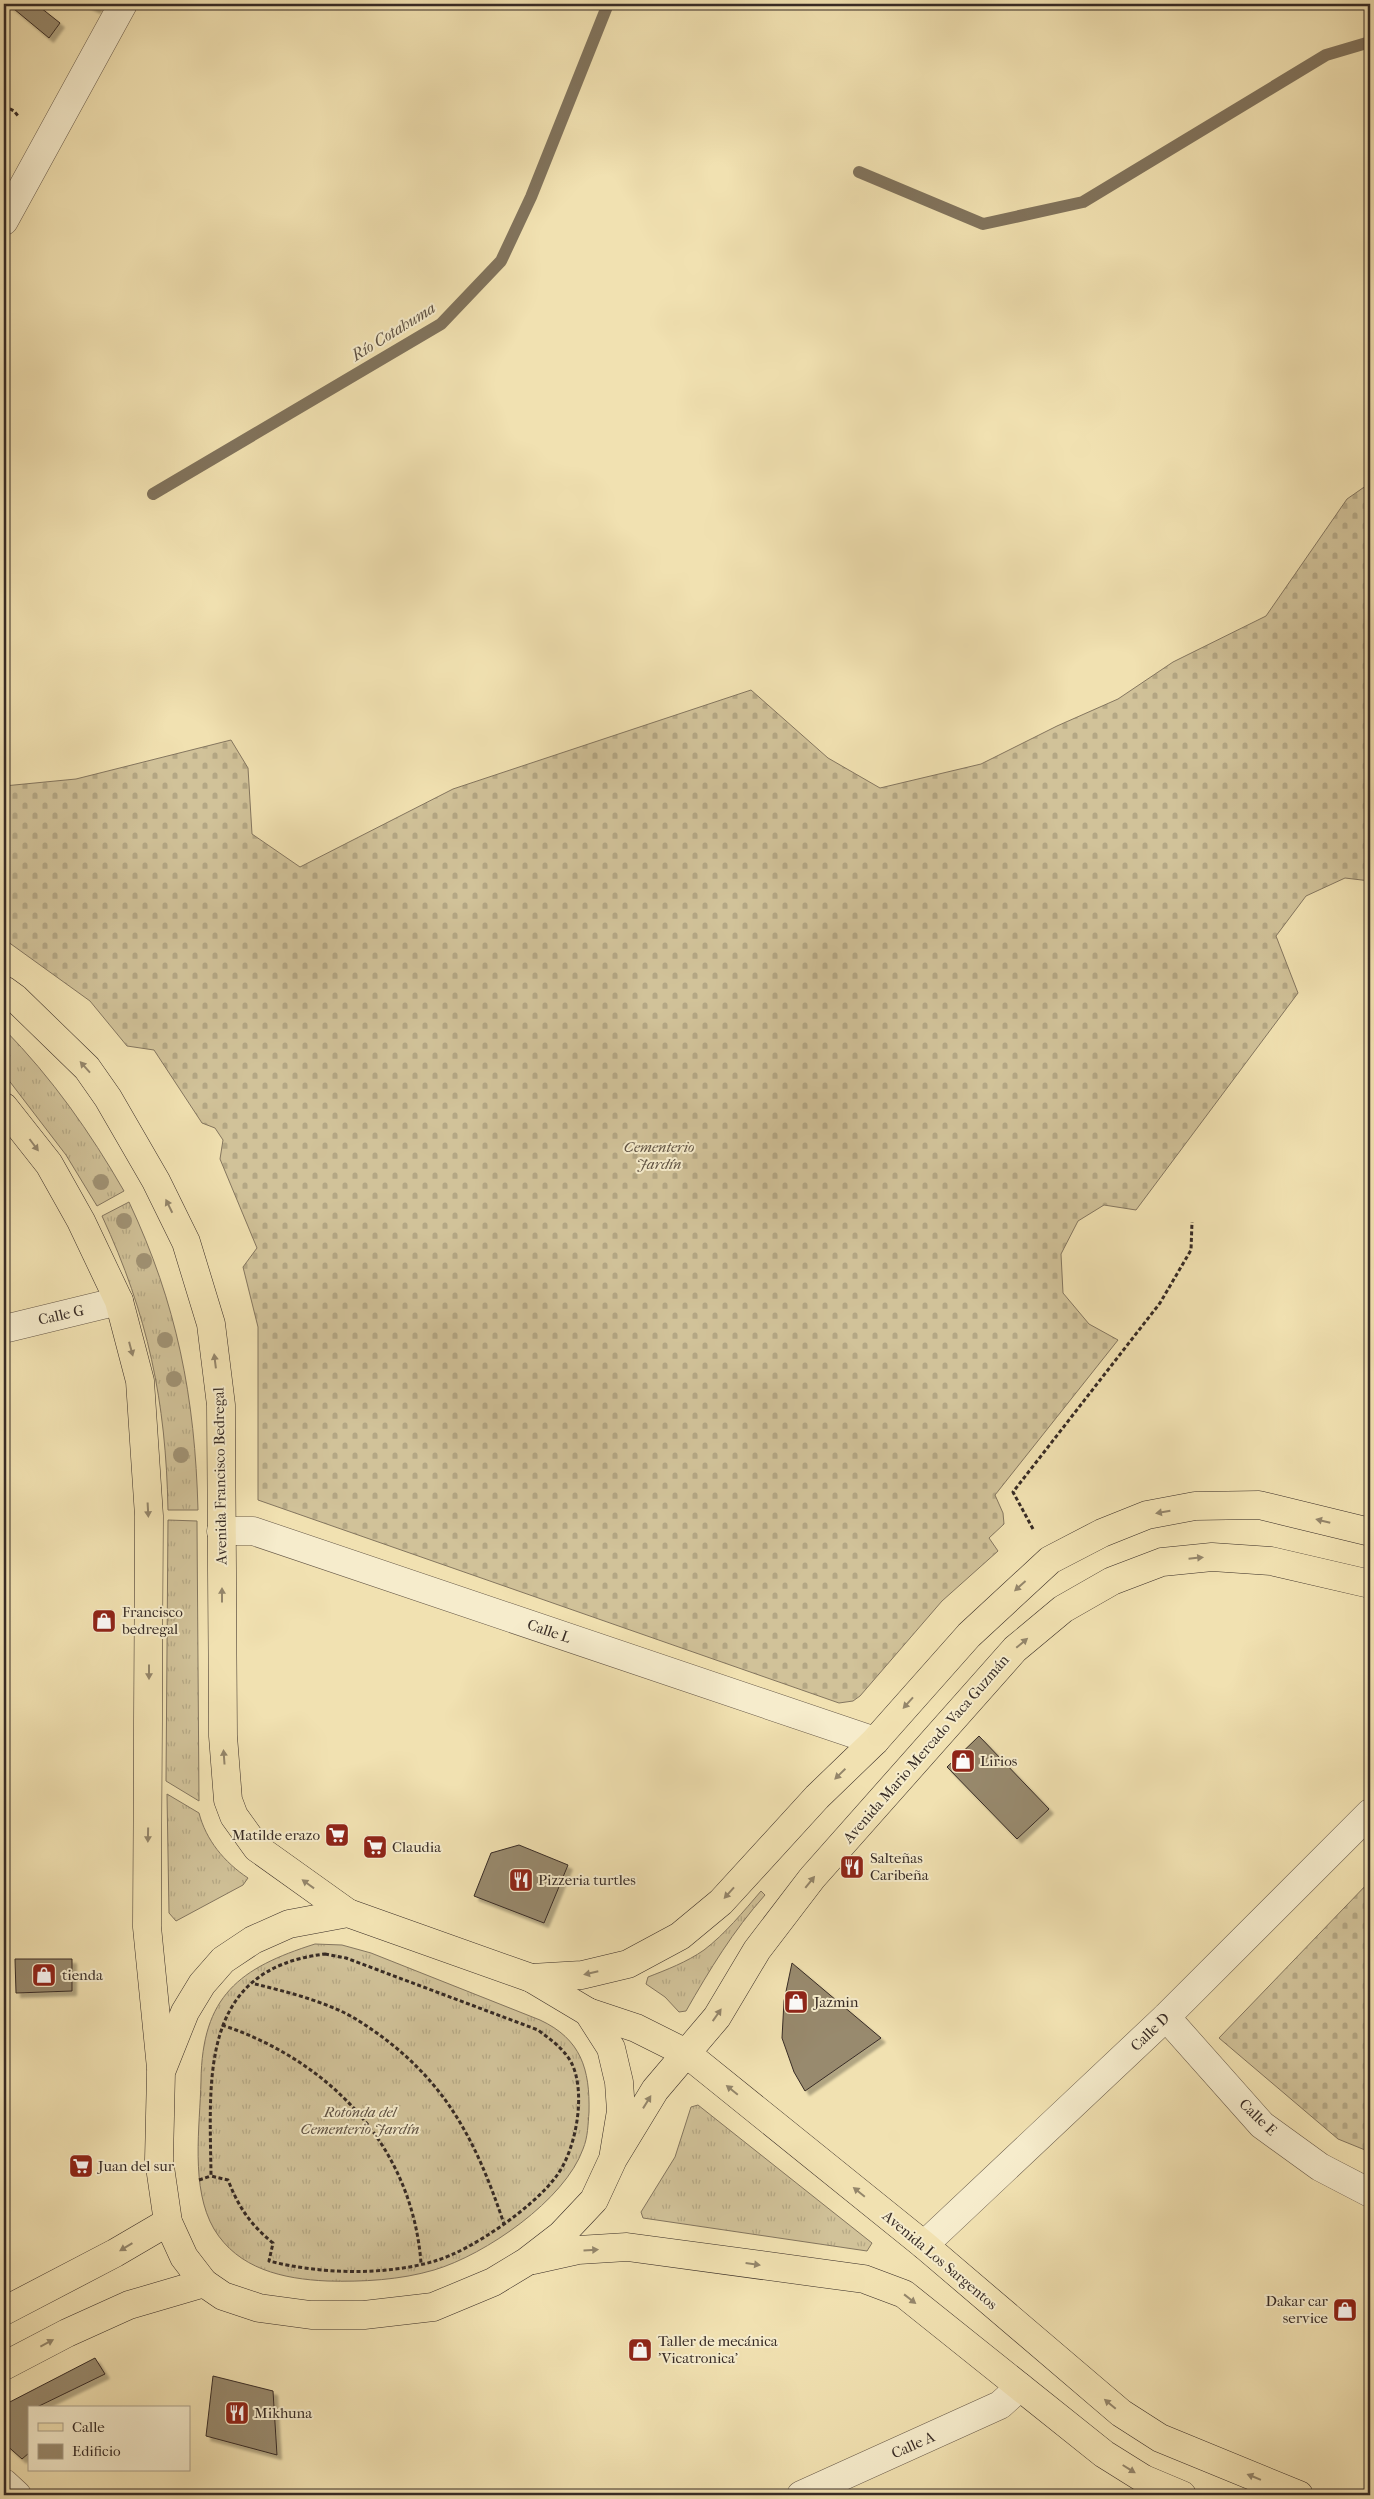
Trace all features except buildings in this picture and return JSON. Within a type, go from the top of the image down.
[{"type":"main road","name":"Avenida Francisco Bedregal","points":[[4,990],[15,998],[87,1068],[108,1098],[156,1181],[186,1242],[211,1324],[221,1405],[222,1736],[228,1800],[234,1816],[257,1848],[348,1913]]},
{"type":"main road","points":[[4,1107],[49,1164],[81,1221],[119,1301],[140,1381],[149,1516],[147,1927],[161,2072]]},
{"type":"main road","name":"Avenida Mario Mercado Vaca Guzmán","points":[[531,1978],[582,1975],[628,1964],[680,1936],[721,1902],[817,1797],[875,1740],[969,1635],[1050,1560],[1102,1533],[1147,1515],[1195,1506],[1259,1506],[1370,1532]]},
{"type":"main road","name":"Avenida Mario Mercado Vaca Guzmán","points":[[613,2159],[621,2111],[619,2082],[611,2048],[588,2012],[531,1978],[348,1913],[289,1924],[253,1940],[223,1960],[202,1984],[185,2012],[161,2072],[158,2160],[168,2222],[184,2257],[204,2283],[223,2296],[259,2308],[311,2314],[364,2314],[433,2307],[493,2282],[526,2262],[561,2235],[594,2200],[613,2159],[655,2090],[717,2017],[757,1950],[812,1878],[1015,1649],[1063,1609],[1112,1581],[1162,1562],[1212,1557],[1272,1561],[1370,1584]]},
{"type":"main road","points":[[875,1740],[907,1770]]},
{"type":"main road","name":"Avenida Los Sargentos","points":[[588,2012],[636,2028],[686,2053],[924,2245],[1120,2413],[1160,2438],[1300,2495]]},
{"type":"main road","points":[[4,2311],[115,2253],[168,2222]]},
{"type":"main road","points":[[526,2262],[578,2250],[627,2248],[864,2279],[904,2294],[1104,2454],[1144,2479],[1182,2495]]},
{"type":"main road","points":[[4,2366],[67,2333],[129,2305],[204,2283]]},
{"type":"street","points":[[4,221],[123,4]]},
{"type":"street","name":"Calle G","points":[[4,1329],[119,1301]]},
{"type":"street","name":"Calle L","points":[[221,1531],[253,1531],[875,1740]]},
{"type":"street","name":"Calle D","points":[[924,2245],[1166,2017],[1370,1813]]},
{"type":"street","name":"Calle E","points":[[1166,2017],[1262,2125],[1320,2167],[1370,2193]]},
{"type":"street","name":"Calle A","points":[[801,2495],[1000,2405],[1020,2387]]},
{"type":"street","points":[[4,2483],[18,2495]]},
{"type":"path","points":[[1050,1560],[1013,1492],[1160,1303],[1191,1250],[1192,1222]]},
{"type":"path","points":[[199,2180],[211,2176],[228,2180],[236,2199],[252,2226],[273,2243],[269,2261],[297,2268],[344,2272],[393,2268],[435,2261],[482,2240],[504,2224],[556,2178],[575,2133],[578,2105],[577,2078],[570,2062],[558,2045],[538,2030],[346,1958],[326,1954],[307,1956],[283,1964],[252,1983],[240,1994],[222,2025],[211,2080],[211,2176]]},
{"type":"path","points":[[252,1983],[318,2003],[358,2020],[396,2049],[430,2080],[458,2116],[479,2156],[504,2224]]},
{"type":"path","points":[[222,2025],[263,2040],[306,2064],[342,2094],[371,2128],[395,2168],[410,2206],[421,2263]]},
{"type":"green space","name":"Cementerio Jardín","points":[[1370,483],[1370,881],[1345,878],[1306,896],[1276,936],[1298,993],[1136,1210],[1104,1205],[1078,1221],[1061,1254],[1063,1293],[1089,1324],[1118,1340],[995,1495],[1003,1513],[1004,1524],[989,1538],[998,1551],[942,1601],[860,1696],[853,1701],[839,1703],[258,1500],[258,1327],[243,1267],[257,1248],[220,1159],[223,1140],[215,1128],[202,1123],[154,1050],[127,1046],[90,1001],[4,939],[4,786],[76,779],[231,740],[248,768],[252,834],[300,867],[453,789],[751,690],[828,758],[880,788],[981,764],[1057,726],[1118,699],[1173,662],[1266,616],[1347,499]]},
{"type":"green space","points":[[4,1029],[69,1106],[98,1148],[124,1191],[97,1206],[66,1155],[4,1074]]},
{"type":"green space","points":[[129,1202],[160,1277],[180,1352],[188,1390],[193,1429],[198,1510],[168,1510],[163,1432],[152,1359],[131,1288],[102,1216]]},
{"type":"green space","points":[[168,1520],[197,1521],[199,1801],[166,1781]]},
{"type":"green space","points":[[167,1794],[199,1813],[206,1832],[217,1850],[231,1865],[248,1878],[243,1885],[176,1921],[169,1913]]},
{"type":"green space","points":[[1370,1881],[1370,2152],[1338,2139],[1219,2038]]},
{"type":"green space","points":[[761,1891],[765,1895],[722,1951],[686,2011],[679,2012],[665,1997],[646,1984],[648,1977],[684,1962],[712,1944],[741,1915]]},
{"type":"green space","name":"Rotonda del Cementerio Jardín","points":[[315,1944],[342,1945],[371,1953],[540,2020],[565,2036],[574,2046],[580,2057],[588,2082],[589,2112],[585,2144],[574,2168],[541,2206],[521,2223],[499,2239],[454,2263],[434,2270],[381,2280],[327,2281],[294,2278],[263,2269],[249,2263],[236,2254],[224,2243],[214,2229],[207,2213],[199,2176],[199,2117],[203,2052],[209,2027],[217,2007],[230,1990],[246,1975],[288,1953]]},
{"type":"green space","points":[[698,2105],[872,2243],[867,2251],[643,2218],[641,2212],[675,2157],[691,2107]]},
{"type":"waterway","name":"Río Cotahuma","points":[[153,494],[441,324],[501,261],[531,197],[608,4]]},
{"type":"waterway","points":[[859,172],[983,224],[1083,202],[1326,55],[1370,42]]},
{"type":"place","name":"Francisco bedregal","points":[[104,1621]]},
{"type":"place","name":"Lirios","points":[[963,1761]]},
{"type":"place","name":"Matilde erazo","points":[[337,1835]]},
{"type":"place","name":"Claudia","points":[[375,1847]]},
{"type":"place","name":"Salteñas Caribeña","points":[[852,1867]]},
{"type":"place","name":"Pizzeria turtles","points":[[521,1880]]},
{"type":"place","name":"tienda","points":[[44,1975]]},
{"type":"place","name":"Jazmin","points":[[796,2002]]},
{"type":"place","name":"Juan del sur","points":[[81,2166]]},
{"type":"place","name":"Dakar car service","points":[[1345,2310]]},
{"type":"place","name":"Taller de mecánica 'Vicatronica'","points":[[640,2350]]},
{"type":"place","name":"Mikhuna","points":[[237,2413]]}]
